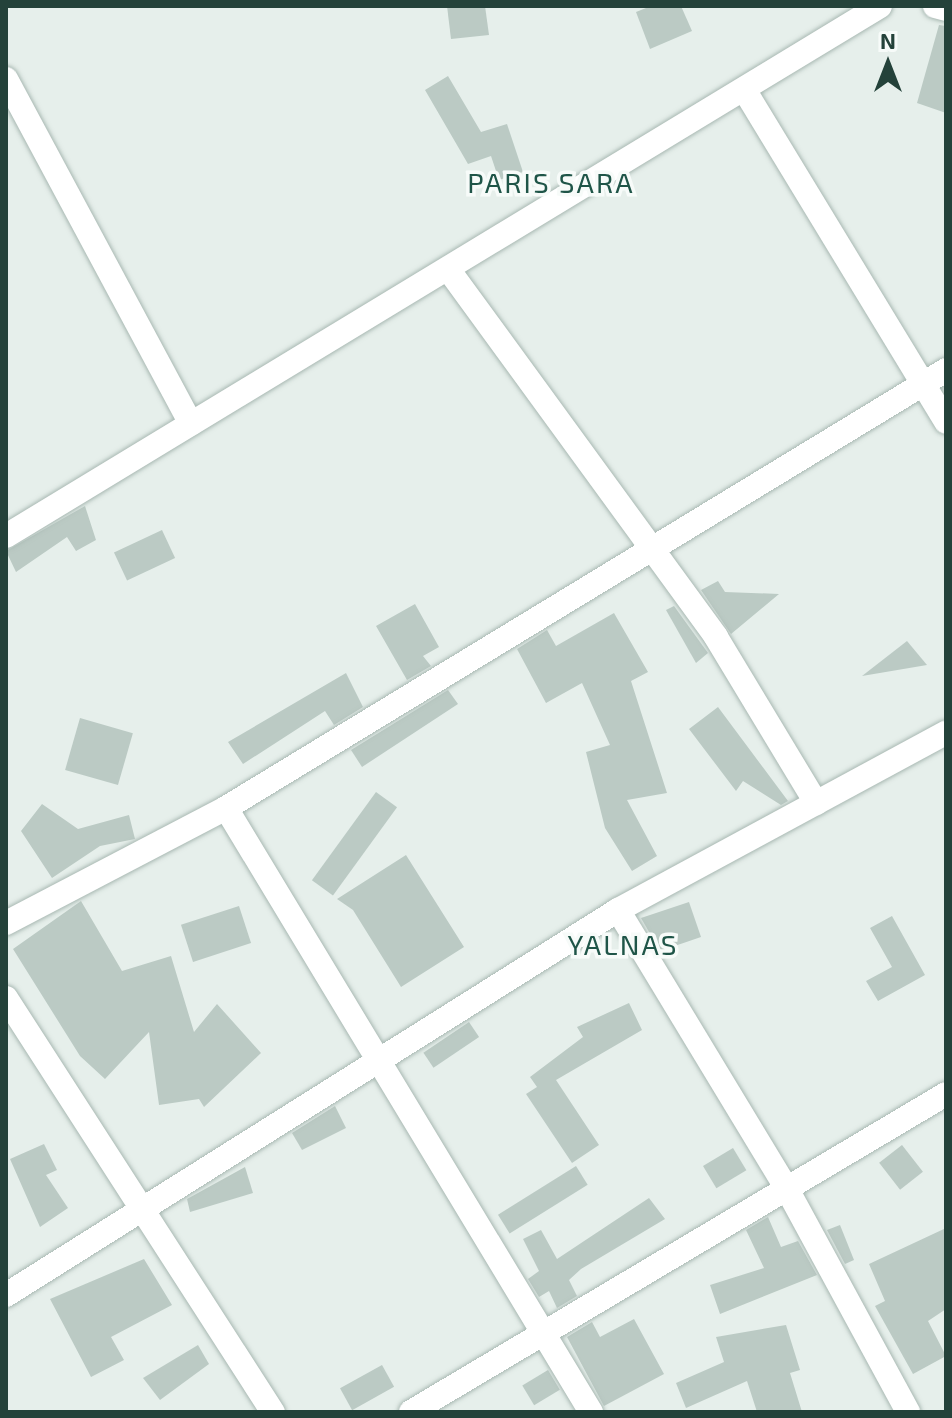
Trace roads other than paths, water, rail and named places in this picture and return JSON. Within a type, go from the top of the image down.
[{"type":"street","points":[[6,536],[745,91],[880,6]]},
{"type":"street","points":[[935,6],[946,9]]},
{"type":"street","points":[[6,79],[191,424]]},
{"type":"street","points":[[745,91],[946,422]]},
{"type":"street","points":[[448,269],[653,548],[816,803]]},
{"type":"street","points":[[6,923],[226,808],[946,370]]},
{"type":"street","points":[[6,1295],[618,910],[946,733]]},
{"type":"street","points":[[226,808],[543,1339],[591,1412]]},
{"type":"street","points":[[618,910],[787,1189],[908,1412]]},
{"type":"street","points":[[6,998],[273,1412]]},
{"type":"street","points":[[411,1412],[543,1339],[946,1094]]},
{"type":"district","name":"PARIS SARA","points":[[551,182]]},
{"type":"district","name":"YALNAS","points":[[623,944]]}]
